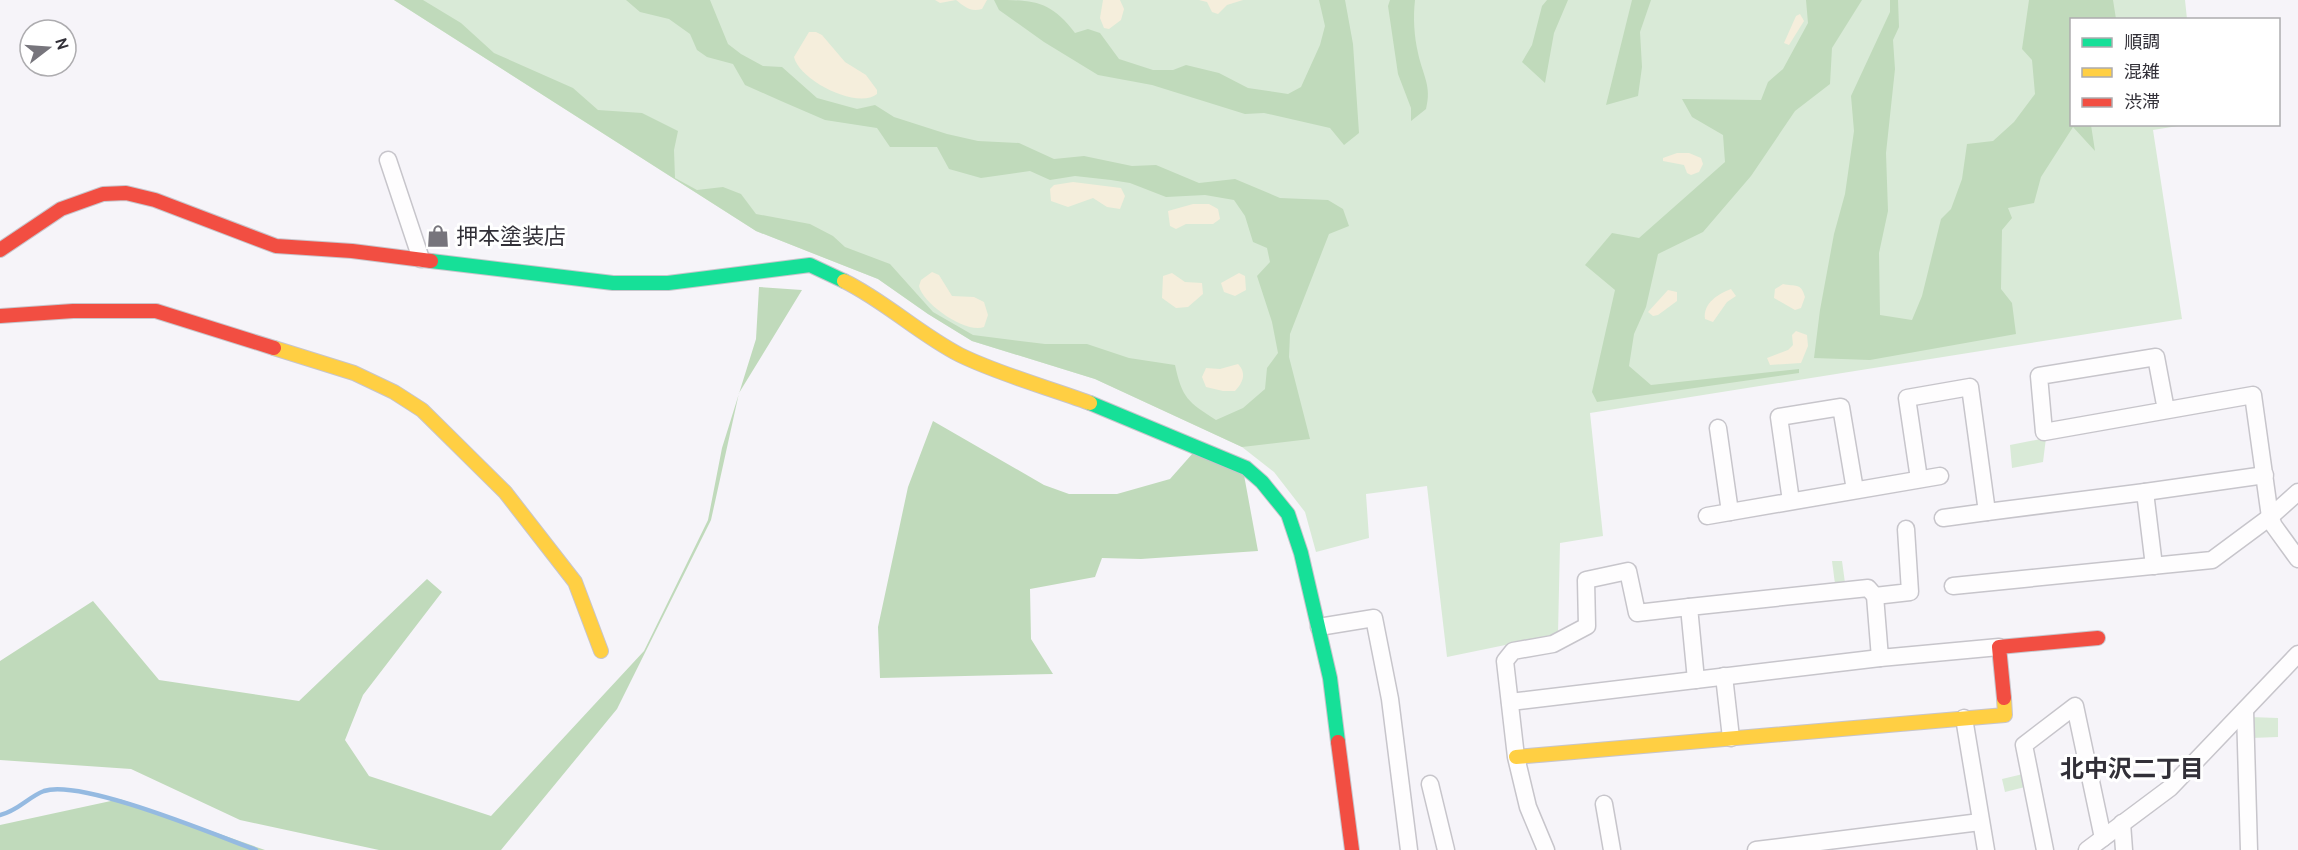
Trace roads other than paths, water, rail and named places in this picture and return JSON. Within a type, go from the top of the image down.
[{"type":"street","points":[[388,160],[421,259]]},
{"type":"street","points":[[0,250],[61,208],[103,194],[126,194],[155,200],[276,246],[352,251],[613,283],[668,283],[787,266],[810,266],[864,291],[909,324],[961,355],[1147,425],[1246,468],[1262,482],[1288,514],[1301,553],[1330,678],[1352,850]]},
{"type":"street","points":[[0,316],[73,311],[156,311],[354,373],[394,392],[422,410],[504,492],[575,582],[601,651]]},
{"type":"street","points":[[2166,410],[2156,357],[2039,376],[2044,432],[2253,395],[2270,517],[2298,558]]},
{"type":"street","points":[[1919,479],[1907,398],[1970,387],[1987,512]]},
{"type":"street","points":[[1791,501],[1779,417],[1840,407],[1855,490]]},
{"type":"street","points":[[1718,428],[1730,512]]},
{"type":"street","points":[[1943,518],[2265,475]]},
{"type":"street","points":[[1707,516],[1940,476]]},
{"type":"street","points":[[2145,492],[2154,566]]},
{"type":"street","points":[[1953,586],[2212,560],[2270,517],[2298,492]]},
{"type":"street","points":[[1875,596],[1911,592],[1906,529]]},
{"type":"street","points":[[1546,850],[1528,807],[1516,757],[1505,661],[1513,651],[1553,644],[1587,626],[1586,580],[1628,571],[1637,613],[1868,588],[1875,596],[1880,658]]},
{"type":"street","points":[[1689,607],[1696,680]]},
{"type":"street","points":[[1319,627],[1374,618],[1390,699],[1409,850]]},
{"type":"street","points":[[1510,702],[1880,658],[2098,638]]},
{"type":"street","points":[[1516,757],[2005,715],[1998,647]]},
{"type":"street","points":[[2087,850],[2170,788],[2298,654]]},
{"type":"street","points":[[1725,676],[1731,738]]},
{"type":"street","points":[[2045,850],[2024,745],[2075,706],[2103,838]]},
{"type":"street","points":[[2244,710],[2249,850]]},
{"type":"street","points":[[1964,718],[1986,850]]},
{"type":"street","points":[[1430,784],[1446,850]]},
{"type":"street","points":[[1604,804],[1612,850]]},
{"type":"street","points":[[1755,850],[1980,822]]},
{"type":"street","points":[[2122,823],[2124,850]]},
{"type":"waterway","points":[[0,815],[44,791],[62,789],[117,800],[149,810],[256,850]]},
{"type":"place","name":"押本塗装店","points":[[438,236]]},
{"type":"district","name":"北中沢二丁目","points":[[2132,768]]}]
